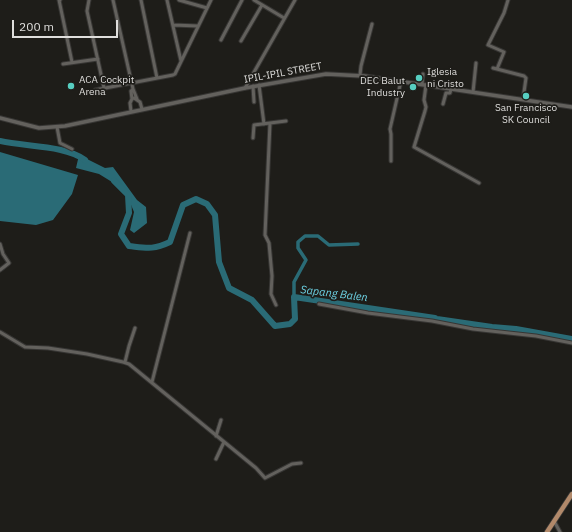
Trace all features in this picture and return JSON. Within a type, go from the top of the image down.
[{"type":"main road","points":[[547,532],[572,494]]},
{"type":"street","points":[[59,0],[72,62]]},
{"type":"street","points":[[89,0],[87,9],[104,88]]},
{"type":"street","points":[[113,0],[131,83],[142,109]]},
{"type":"street","points":[[141,0],[157,78]]},
{"type":"street","points":[[168,0],[181,61]]},
{"type":"street","points":[[179,0],[207,8]]},
{"type":"street","points":[[95,90],[175,74],[211,0]]},
{"type":"street","points":[[221,40],[242,0]]},
{"type":"street","points":[[254,0],[284,18]]},
{"type":"street","points":[[245,88],[295,0]]},
{"type":"street","points":[[497,69],[504,52],[488,45],[504,13],[508,0]]},
{"type":"street","points":[[241,41],[262,5]]},
{"type":"street","points":[[360,75],[372,24]]},
{"type":"street","points":[[173,25],[198,26]]},
{"type":"street","points":[[63,64],[98,59]]},
{"type":"street","points":[[472,92],[476,63]]},
{"type":"street","points":[[493,68],[525,77],[523,99]]},
{"type":"street","name":"IPIL-IPIL STREET","points":[[0,118],[39,128],[57,127],[253,86],[326,74],[360,75],[572,107]]},
{"type":"street","points":[[423,74],[426,111],[414,147],[479,183]]},
{"type":"street","points":[[391,161],[390,129],[401,81]]},
{"type":"street","points":[[259,85],[264,124]]},
{"type":"street","points":[[253,86],[254,102]]},
{"type":"street","points":[[131,111],[131,91],[133,89]]},
{"type":"street","points":[[444,104],[446,93],[450,93],[451,89]]},
{"type":"street","points":[[132,99],[137,99]]},
{"type":"street","points":[[254,138],[254,125],[286,121]]},
{"type":"street","points":[[270,123],[265,235],[269,243],[272,276],[271,294],[276,305]]},
{"type":"street","points":[[57,127],[60,143],[72,149]]},
{"type":"street","points":[[152,382],[190,234]]},
{"type":"street","points":[[0,244],[8,263],[0,270]]},
{"type":"street","points":[[319,304],[368,313],[432,321],[473,329],[536,336],[572,343]]},
{"type":"street","points":[[125,362],[135,328]]},
{"type":"street","points":[[0,332],[25,347],[48,348],[125,362],[134,367],[256,468],[265,478],[292,464],[301,463]]},
{"type":"street","points":[[216,436],[221,420]]},
{"type":"street","points":[[216,459],[224,442]]},
{"type":"street","points":[[554,521],[560,532]]},
{"type":"water","points":[[0,152],[78,175],[72,194],[53,220],[36,225],[0,221]]},
{"type":"water","points":[[79,155],[105,168],[113,167],[137,200],[146,207],[147,223],[134,233],[130,230],[134,212],[125,190],[99,174],[76,168]]},
{"type":"waterway","name":"Sapang Balen","points":[[0,141],[56,149],[77,155],[85,160]]},
{"type":"waterway","name":"Sapang Balen","points":[[114,181],[128,195],[129,213],[121,234],[129,246],[150,248],[170,242],[183,205],[196,199],[207,204],[215,215],[219,262],[229,288],[252,300],[275,326],[290,324],[295,319],[294,297],[435,318]]},
{"type":"waterway","points":[[294,297],[294,282],[306,260],[298,248],[298,242],[305,236],[318,236],[329,245],[358,244]]},
{"type":"waterway","name":"Sapang Balen","points":[[437,319],[516,329],[572,339]]},
{"type":"place","name":"Iglesia ni Cristo","points":[[419,78]]},
{"type":"place","name":"ACA Cockpit Arena","points":[[71,86]]},
{"type":"place","name":"DEC Balut Industry","points":[[413,87]]},
{"type":"place","name":"San Francisco SK Council","points":[[526,96]]}]
